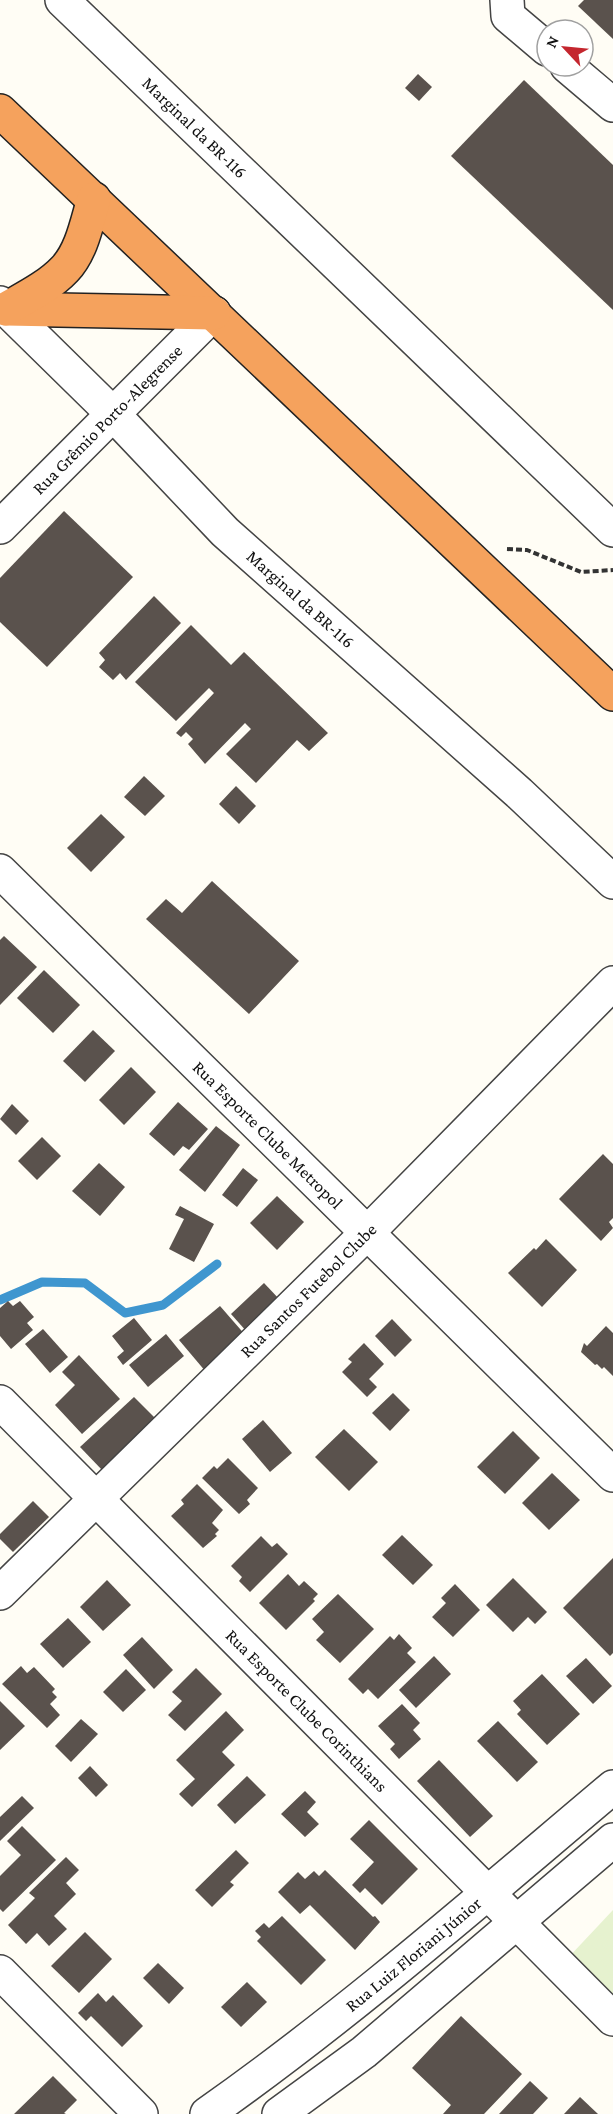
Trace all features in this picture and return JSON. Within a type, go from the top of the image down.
[{"type":"highway","points":[[0,111],[613,694]]},
{"type":"highway","points":[[3,306],[41,289],[67,268],[81,243],[94,199]]},
{"type":"highway","points":[[3,306],[214,313]]},
{"type":"street","name":"Marginal da BR-116","points":[[62,0],[613,530]]},
{"type":"street","points":[[507,0],[508,16],[535,39]]},
{"type":"street","points":[[581,78],[613,105]]},
{"type":"street","name":"Marginal da BR-116","points":[[3,306],[113,414],[225,532],[519,793],[613,882]]},
{"type":"street","name":"Rua Grêmio Porto-Alegrense","points":[[0,527],[214,313]]},
{"type":"street","name":"Rua Esporte Clube Metropol","points":[[0,871],[613,1475]]},
{"type":"street","name":"Rua Santos Futebol Clube","points":[[0,1593],[367,1233],[613,983]]},
{"type":"street","name":"Rua Esporte Clube Corinthians","points":[[0,1402],[613,2019]]},
{"type":"street","name":"Rua Luiz Floriani Júnior","points":[[207,2114],[308,2040],[613,1787]]},
{"type":"street","points":[[279,2114],[364,2052],[613,1840]]},
{"type":"street","points":[[0,1972],[141,2114]]},
{"type":"path","points":[[468,556],[497,548],[527,550],[581,572],[613,570]]},
{"type":"green space","points":[[613,1910],[613,2003],[567,1959]]},
{"type":"building","points":[[584,0],[613,0],[613,39],[595,22],[595,18],[591,18],[578,6]]},
{"type":"building","points":[[418,74],[432,87],[419,101],[405,88]]},
{"type":"building","points":[[524,80],[613,165],[613,310],[451,156]]},
{"type":"building","points":[[64,511],[133,577],[47,667],[0,622],[0,578]]},
{"type":"building","points":[[154,596],[181,623],[126,680],[120,673],[113,680],[99,667],[105,660],[99,653]]},
{"type":"building","points":[[191,625],[231,665],[244,652],[328,733],[309,751],[297,740],[256,783],[226,754],[251,729],[245,723],[205,764],[188,744],[193,739],[186,732],[181,737],[176,733],[214,693],[209,688],[176,721],[135,682]]},
{"type":"building","points":[[144,776],[165,796],[145,816],[124,797]]},
{"type":"building","points":[[236,786],[256,806],[239,824],[219,804]]},
{"type":"building","points":[[101,814],[125,837],[91,872],[67,848]]},
{"type":"building","points":[[212,881],[299,961],[249,1014],[146,919],[166,899],[182,913]]},
{"type":"building","points":[[4,936],[37,967],[0,1005],[0,940]]},
{"type":"building","points":[[44,970],[80,1005],[53,1033],[17,998]]},
{"type":"building","points":[[93,1030],[115,1051],[85,1082],[63,1061]]},
{"type":"building","points":[[131,1067],[156,1092],[124,1125],[99,1100]]},
{"type":"building","points":[[178,1102],[208,1129],[189,1150],[183,1146],[174,1156],[149,1134]]},
{"type":"building","points":[[12,1104],[29,1121],[16,1135],[0,1119]]},
{"type":"building","points":[[216,1126],[240,1145],[205,1192],[179,1170]]},
{"type":"building","points":[[42,1137],[61,1156],[37,1180],[18,1161]]},
{"type":"building","points":[[603,1154],[613,1164],[613,1218],[609,1222],[613,1228],[601,1241],[559,1199]]},
{"type":"building","points":[[99,1163],[125,1187],[100,1216],[72,1191]]},
{"type":"building","points":[[243,1168],[258,1180],[237,1207],[222,1195]]},
{"type":"building","points":[[277,1196],[304,1222],[277,1250],[250,1223]]},
{"type":"building","points":[[180,1206],[214,1224],[194,1262],[169,1249],[184,1219],[175,1215]]},
{"type":"building","points":[[546,1239],[577,1270],[542,1307],[508,1273]]},
{"type":"building","points":[[264,1283],[281,1301],[247,1332],[231,1314]]},
{"type":"building","points":[[8,1301],[13,1306],[20,1301],[34,1317],[27,1323],[33,1330],[11,1349],[0,1336],[0,1308]]},
{"type":"building","points":[[220,1306],[247,1337],[206,1372],[179,1340]]},
{"type":"building","points":[[134,1318],[152,1340],[123,1365],[117,1357],[124,1351],[112,1336]]},
{"type":"building","points":[[392,1319],[412,1340],[395,1357],[375,1336]]},
{"type":"building","points":[[606,1326],[613,1333],[613,1376],[604,1367],[602,1369],[597,1364],[595,1365],[581,1352],[584,1343],[587,1346]]},
{"type":"building","points":[[43,1329],[68,1357],[50,1373],[25,1344]]},
{"type":"building","points":[[166,1334],[184,1356],[148,1387],[129,1365]]},
{"type":"building","points":[[364,1343],[384,1364],[369,1379],[377,1387],[367,1397],[342,1372],[352,1362],[348,1359]]},
{"type":"building","points":[[79,1355],[120,1399],[82,1434],[55,1405],[75,1385],[62,1372]]},
{"type":"building","points":[[393,1393],[410,1410],[390,1431],[372,1413]]},
{"type":"building","points":[[134,1397],[156,1419],[103,1471],[80,1447]]},
{"type":"building","points":[[263,1420],[292,1453],[270,1472],[242,1439]]},
{"type":"building","points":[[344,1429],[378,1462],[349,1491],[315,1457]]},
{"type":"building","points":[[513,1431],[540,1458],[505,1494],[477,1467]]},
{"type":"building","points":[[228,1458],[258,1488],[247,1500],[250,1504],[239,1514],[202,1478],[214,1466],[217,1469]]},
{"type":"building","points":[[552,1473],[580,1500],[549,1530],[522,1503]]},
{"type":"building","points":[[197,1484],[223,1510],[212,1523],[219,1530],[215,1534],[217,1536],[203,1548],[171,1516],[184,1504],[181,1500]]},
{"type":"building","points":[[33,1501],[49,1517],[13,1552],[0,1539],[0,1534]]},
{"type":"building","points":[[402,1535],[433,1565],[413,1585],[382,1555]]},
{"type":"building","points":[[261,1536],[272,1547],[277,1543],[288,1554],[250,1592],[239,1581],[242,1577],[231,1566]]},
{"type":"building","points":[[613,1558],[613,1653],[610,1656],[563,1608]]},
{"type":"building","points":[[288,1574],[299,1586],[304,1581],[318,1594],[313,1599],[315,1601],[286,1630],[259,1603]]},
{"type":"building","points":[[513,1578],[547,1612],[535,1624],[528,1617],[513,1632],[486,1605]]},
{"type":"building","points":[[107,1580],[131,1605],[103,1631],[80,1607]]},
{"type":"building","points":[[455,1584],[480,1610],[453,1637],[432,1617],[446,1603],[441,1598]]},
{"type":"building","points":[[338,1594],[374,1629],[340,1663],[316,1640],[324,1632],[312,1619]]},
{"type":"building","points":[[68,1618],[91,1642],[63,1668],[40,1644]]},
{"type":"building","points":[[399,1634],[412,1648],[407,1653],[416,1662],[378,1699],[368,1689],[363,1694],[348,1679],[390,1636],[394,1640]]},
{"type":"building","points":[[142,1637],[173,1670],[154,1689],[123,1655]]},
{"type":"building","points":[[434,1656],[451,1674],[416,1708],[399,1690]]},
{"type":"building","points":[[586,1658],[612,1686],[593,1704],[566,1676]]},
{"type":"building","points":[[21,1666],[27,1673],[34,1667],[55,1689],[52,1692],[57,1697],[50,1704],[60,1715],[47,1728],[2,1684]]},
{"type":"building","points":[[196,1668],[222,1694],[185,1731],[168,1715],[182,1701],[172,1692]]},
{"type":"building","points":[[126,1669],[146,1690],[123,1712],[103,1692]]},
{"type":"building","points":[[542,1674],[580,1714],[547,1745],[517,1714],[521,1710],[513,1701]]},
{"type":"building","points":[[0,1701],[25,1726],[0,1750]]},
{"type":"building","points":[[402,1704],[420,1723],[413,1730],[421,1739],[399,1759],[390,1749],[395,1744],[378,1726]]},
{"type":"building","points":[[226,1711],[244,1730],[222,1752],[235,1765],[192,1807],[179,1794],[195,1779],[176,1760]]},
{"type":"building","points":[[81,1719],[98,1734],[71,1762],[55,1746]]},
{"type":"building","points":[[498,1721],[538,1762],[517,1782],[477,1741]]},
{"type":"building","points":[[439,1760],[493,1816],[470,1837],[417,1781]]},
{"type":"building","points":[[90,1766],[108,1785],[96,1797],[78,1778]]},
{"type":"building","points":[[247,1776],[266,1795],[235,1824],[217,1805]]},
{"type":"building","points":[[305,1791],[316,1802],[307,1812],[319,1824],[305,1837],[281,1814]]},
{"type":"building","points":[[22,1796],[34,1808],[0,1841],[0,1817]]},
{"type":"building","points":[[369,1820],[418,1869],[382,1905],[365,1888],[360,1893],[352,1885],[374,1862],[350,1839]]},
{"type":"building","points":[[22,1826],[56,1860],[3,1912],[0,1909],[0,1876],[21,1855],[7,1841]]},
{"type":"building","points":[[236,1850],[249,1863],[230,1882],[234,1885],[212,1907],[195,1890]]},
{"type":"building","points":[[66,1857],[79,1870],[66,1883],[76,1894],[54,1916],[67,1929],[49,1946],[37,1933],[26,1944],[8,1925],[35,1898],[29,1893]]},
{"type":"building","points":[[325,1870],[380,1922],[355,1950],[310,1905],[300,1914],[278,1892],[298,1872],[305,1879],[314,1871],[319,1876]]},
{"type":"building","points":[[282,1916],[326,1960],[301,1985],[257,1941],[261,1937],[255,1931],[264,1923],[269,1928]]},
{"type":"building","points":[[85,1932],[112,1959],[79,1993],[51,1966]]},
{"type":"building","points":[[158,1963],[184,1988],[169,2004],[143,1978]]},
{"type":"building","points":[[247,1982],[267,2002],[241,2027],[221,2007]]},
{"type":"building","points":[[98,1993],[106,2002],[113,1995],[143,2026],[122,2047],[91,2016],[86,2021],[78,2013]]},
{"type":"building","points":[[461,2016],[522,2074],[484,2114],[443,2114],[451,2105],[412,2068]]},
{"type":"building","points":[[53,2076],[77,2100],[64,2113],[66,2114],[14,2114]]},
{"type":"building","points":[[530,2081],[548,2098],[533,2114],[499,2114]]},
{"type":"building","points":[[580,2097],[598,2114],[564,2114]]},
{"type":"waterway","points":[[0,1300],[42,1282],[85,1283],[125,1313],[163,1305],[217,1264]]}]
